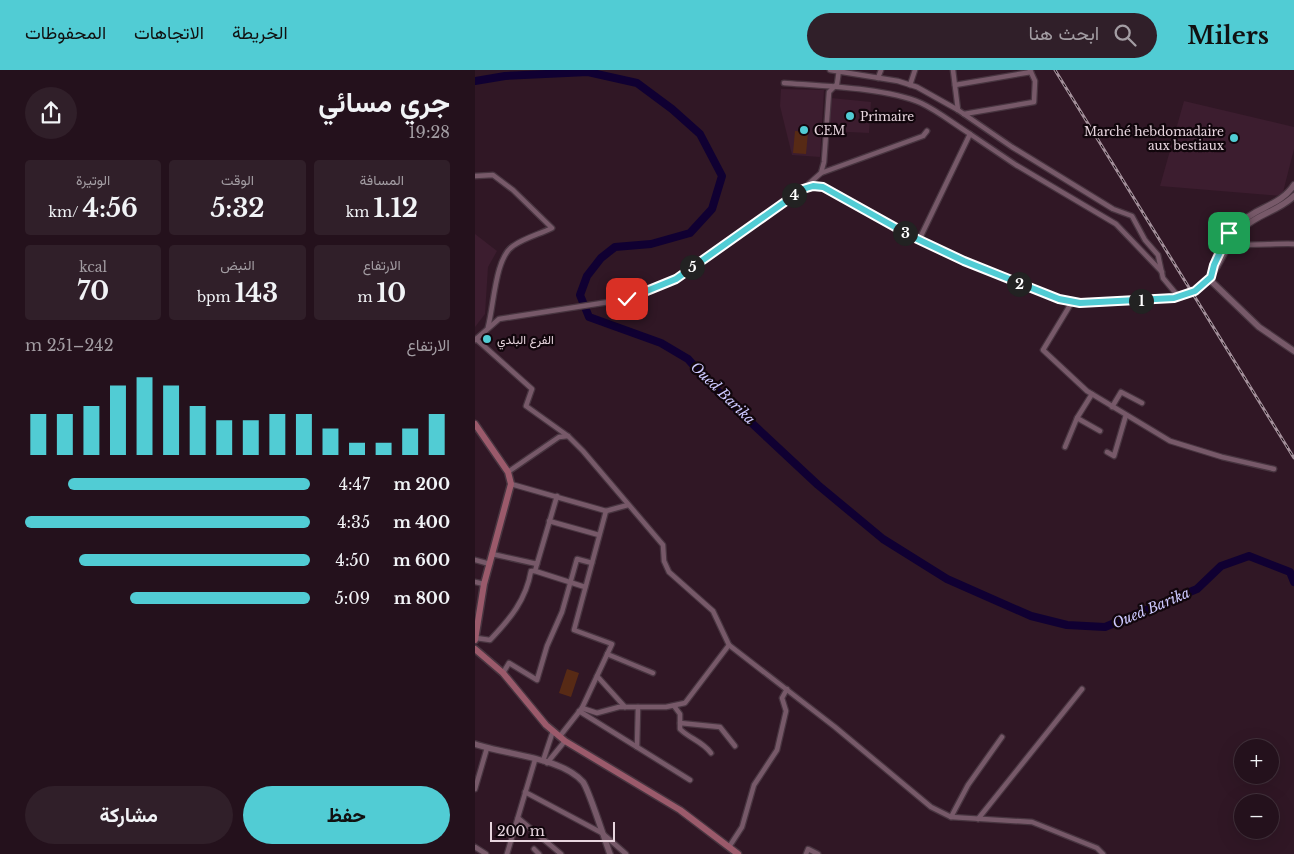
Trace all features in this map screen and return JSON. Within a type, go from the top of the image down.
[{"type":"main road","points":[[475,424],[508,472],[511,484],[484,584],[475,639]]},
{"type":"main road","points":[[475,649],[503,673],[524,700],[562,739],[680,810],[738,854]]},
{"type":"street","points":[[830,70],[910,85],[958,110],[1012,147],[1113,209],[1132,216],[1145,240],[1159,255],[1163,278],[1178,296]]},
{"type":"street","points":[[878,78],[881,70]]},
{"type":"street","points":[[910,85],[915,70]]},
{"type":"street","points":[[953,70],[958,110]]},
{"type":"street","points":[[821,172],[824,162],[829,92],[835,85],[839,71]]},
{"type":"street","points":[[955,85],[1030,71],[1035,81],[1034,102],[964,114]]},
{"type":"street","points":[[784,83],[835,85],[901,97],[922,104],[1016,165],[1116,224],[1162,272]]},
{"type":"street","points":[[927,131],[923,136],[821,172],[803,189],[676,279],[627,299],[499,319],[488,326],[475,339],[532,389],[526,406],[568,436],[663,545],[664,561],[669,572],[713,611],[729,645],[787,689],[931,807],[951,817],[1031,822],[1097,848],[1103,854]]},
{"type":"street","points":[[919,240],[970,134]]},
{"type":"street","points":[[475,176],[493,175],[513,190],[552,228],[511,247],[499,266],[494,306],[488,326]]},
{"type":"street","points":[[803,189],[813,186],[823,187],[919,240],[1019,284],[1072,302],[1128,302],[1178,296],[1195,291],[1210,278],[1237,225],[1281,198],[1294,185]]},
{"type":"street","points":[[1227,244],[1245,226],[1285,204],[1294,196]]},
{"type":"street","points":[[1227,244],[1294,244]]},
{"type":"street","points":[[1210,278],[1259,327],[1294,351]]},
{"type":"street","points":[[1072,302],[1043,350],[1092,394],[1170,441],[1222,457],[1274,469]]},
{"type":"street","points":[[1112,407],[1121,392],[1142,402]]},
{"type":"street","points":[[1065,447],[1077,418],[1092,394]]},
{"type":"street","points":[[1107,452],[1114,456],[1126,415]]},
{"type":"street","points":[[1077,418],[1100,431]]},
{"type":"street","points":[[508,472],[559,437],[568,436]]},
{"type":"street","points":[[511,484],[606,511],[628,505]]},
{"type":"street","points":[[535,571],[557,496]]},
{"type":"street","points":[[545,762],[580,710],[612,644],[574,630],[606,511]]},
{"type":"street","points":[[549,521],[599,535]]},
{"type":"street","points":[[492,554],[537,564]]},
{"type":"street","points":[[503,673],[509,662],[537,680],[577,559],[592,563]]},
{"type":"street","points":[[475,560],[490,564]]},
{"type":"street","points":[[475,639],[491,640],[514,614],[528,590],[531,571],[585,587]]},
{"type":"street","points":[[475,582],[484,584]]},
{"type":"street","points":[[580,710],[597,713],[625,707],[674,706],[685,703],[729,645]]},
{"type":"street","points":[[607,654],[653,673]]},
{"type":"street","points":[[597,676],[625,707]]},
{"type":"street","points":[[729,847],[742,828],[754,785],[777,750],[786,711],[782,704],[782,698],[787,689]]},
{"type":"street","points":[[978,819],[1082,689]]},
{"type":"street","points":[[674,706],[680,714],[681,729],[687,735],[700,741],[711,753]]},
{"type":"street","points":[[637,748],[638,707]]},
{"type":"street","points":[[580,710],[690,780]]},
{"type":"street","points":[[681,723],[720,727],[735,746]]},
{"type":"street","points":[[545,762],[553,731]]},
{"type":"street","points":[[951,817],[968,785],[1002,737]]},
{"type":"street","points":[[475,744],[545,762],[567,770],[583,783],[609,854]]},
{"type":"street","points":[[475,789],[487,748]]},
{"type":"street","points":[[507,854],[535,760]]},
{"type":"street","points":[[525,792],[602,833],[626,854]]},
{"type":"street","points":[[518,818],[561,854]]},
{"type":"street","points":[[475,847],[486,854]]},
{"type":"street","points":[[806,854],[808,848],[818,854]]},
{"type":"street","points":[[534,849],[539,854]]},
{"type":"shaded area","name":"CEM","points":[[781,89],[824,90],[820,157],[792,155],[780,106]]},
{"type":"shaded area","name":"Primaire","points":[[831,98],[871,102],[869,133],[829,131]]},
{"type":"shaded area","name":"Marché hebdomadaire aux bestiaux","points":[[1184,101],[1294,127],[1294,149],[1282,196],[1160,186]]},
{"type":"shaded area","points":[[795,131],[808,132],[806,154],[793,153]]},
{"type":"shaded area","points":[[475,234],[497,251],[488,267],[485,314],[475,327]]},
{"type":"shaded area","points":[[567,669],[579,673],[571,697],[559,693]]},
{"type":"waterway","name":"Oued Barika","points":[[475,81],[505,76],[588,72],[637,83],[672,109],[700,134],[722,176],[712,209],[690,233],[651,244],[615,247],[601,258],[587,276],[580,295],[589,317],[661,343],[688,359],[711,385],[818,485],[883,539],[947,579],[1031,616],[1067,625],[1105,627],[1197,589],[1221,566],[1249,556],[1290,572],[1294,582]]},
{"type":"railway","points":[[1055,70],[1294,458]]},
{"type":"place","name":"Primaire","points":[[850,116]]},
{"type":"place","name":"CEM","points":[[804,130]]},
{"type":"place","name":"Marché hebdomadaire aux bestiaux","points":[[1234,138]]},
{"type":"place","name":"الفرع البلدي","points":[[487,339]]},
{"type":"route","points":[[627,299],[657,289],[676,279],[803,189],[813,186],[823,187],[911,236],[964,261],[1059,299],[1080,303],[1128,302],[1174,298],[1195,291],[1201,288],[1211,277],[1214,265],[1229,233]]}]
